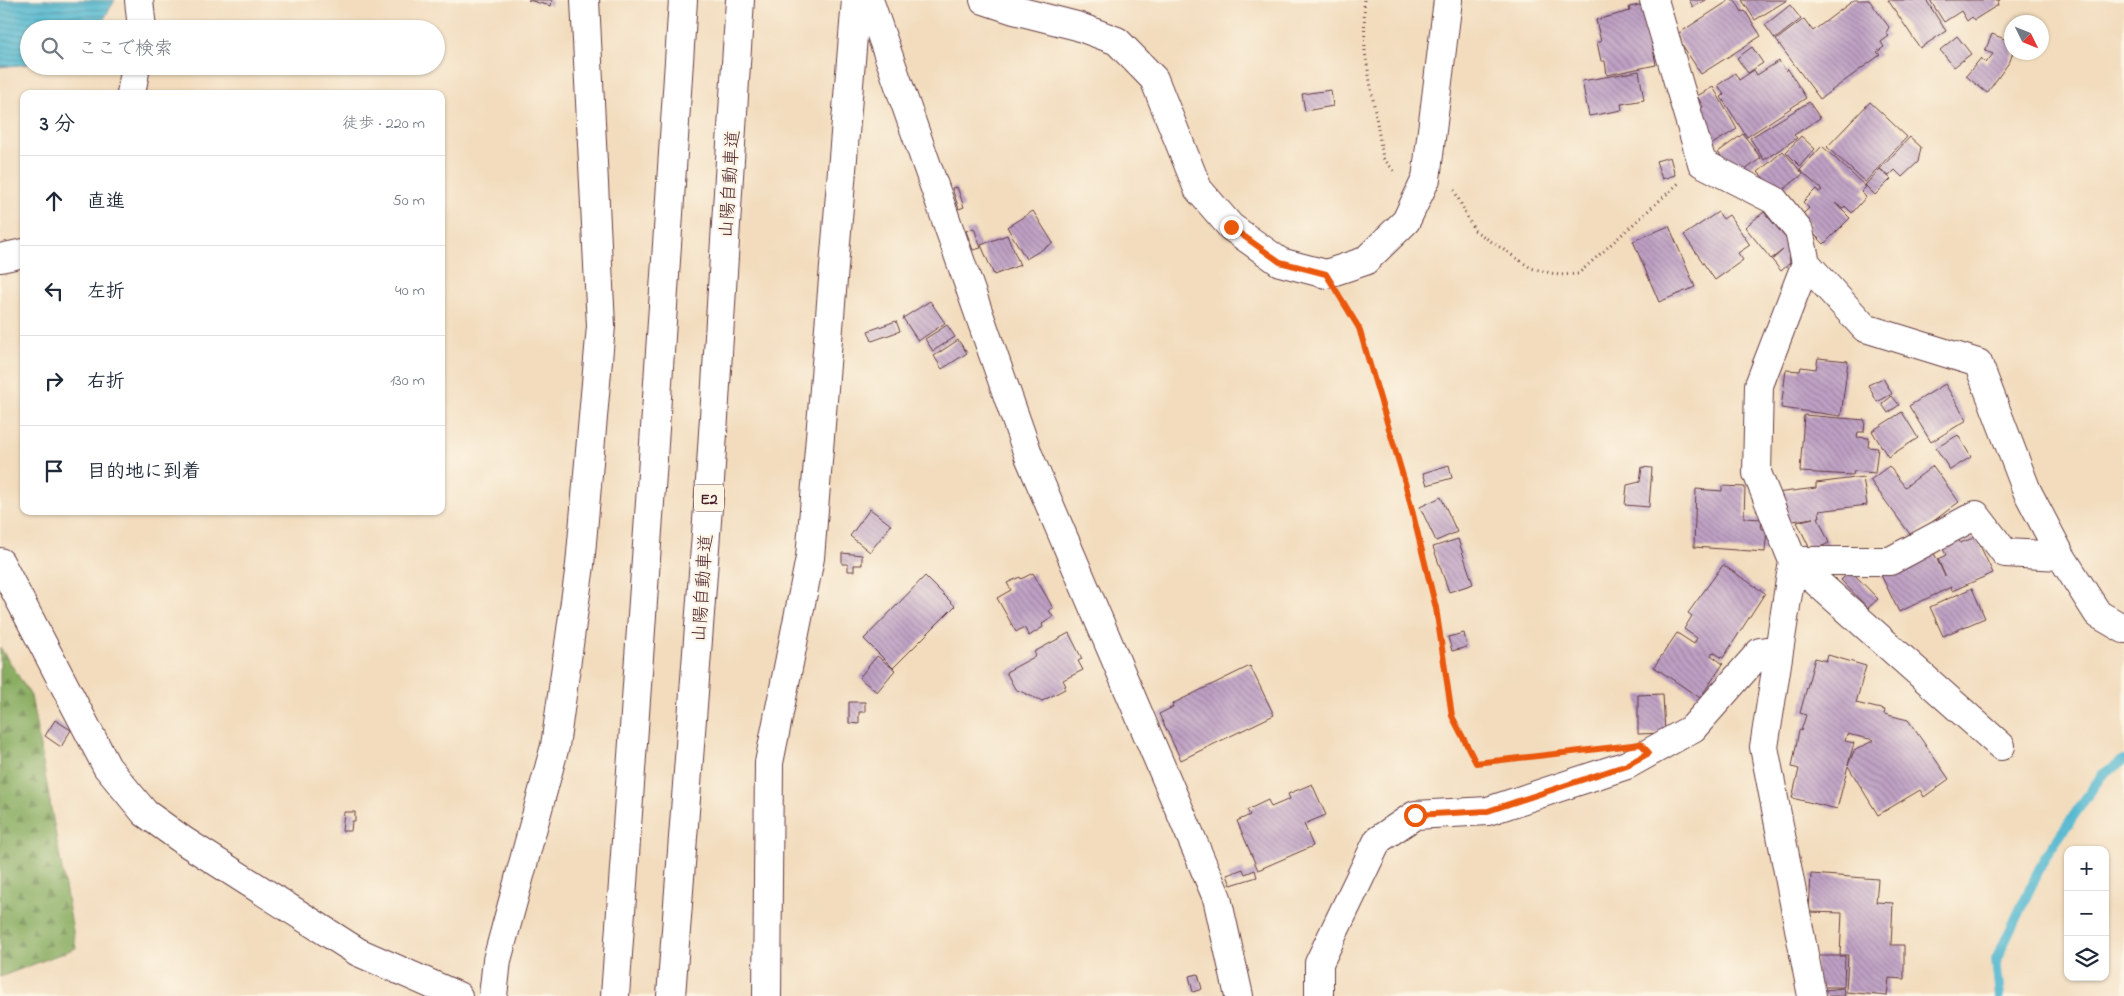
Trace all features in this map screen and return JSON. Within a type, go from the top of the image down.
[{"type":"main road","points":[[139,0],[141,20]]},
{"type":"main road","points":[[493,996],[497,960],[555,746],[580,565],[601,326],[584,0]]},
{"type":"main road","points":[[615,996],[683,0]]},
{"type":"main road","name":"山陽自動車道","points":[[672,996],[710,481],[740,0]]},
{"type":"main road","points":[[767,996],[769,763],[810,558],[856,0]]},
{"type":"main road","points":[[869,0],[1028,454],[1217,898],[1239,996]]},
{"type":"main road","points":[[984,0],[1014,10],[1077,26],[1117,41],[1154,78],[1198,189],[1231,227],[1280,262],[1326,274],[1365,261],[1406,221],[1426,179],[1448,0]]},
{"type":"main road","points":[[1654,0],[1702,163],[1774,200],[1799,230],[1806,263],[1865,328],[1978,363],[2027,491],[2061,556],[2098,614],[2124,629]]},
{"type":"main road","points":[[132,90],[134,75]]},
{"type":"main road","points":[[0,258],[20,254]]},
{"type":"main road","points":[[1806,263],[1759,385],[1756,473],[1793,561],[2001,746]]},
{"type":"main road","points":[[1793,561],[1890,561],[1976,515],[2005,553],[2061,556]]},
{"type":"main road","points":[[1793,561],[1764,747],[1812,996]]},
{"type":"main road","points":[[0,562],[107,766],[145,813],[184,841],[358,952],[458,996]]},
{"type":"main road","points":[[1319,996],[1320,963],[1378,840],[1415,815],[1488,811],[1627,765],[1693,728],[1760,652],[1779,649]]},
{"type":"path","points":[[1364,0],[1365,52],[1384,158],[1408,186],[1426,179],[1455,190],[1474,230],[1530,268],[1560,275],[1578,274],[1702,163]]},
{"type":"path","points":[[1326,274],[1359,328],[1406,486],[1436,608],[1452,716],[1476,763],[1563,753]]},
{"type":"green space","points":[[0,647],[31,696],[76,948],[0,977]]},
{"type":"water","points":[[0,0],[115,0],[103,20],[20,20],[20,65],[0,67]]},
{"type":"building","points":[[528,0],[552,0],[551,6]]},
{"type":"building","points":[[1689,0],[1706,0],[1693,7]]},
{"type":"building","points":[[1730,0],[1735,0],[1742,12],[1745,11],[1761,36],[1701,74],[1676,35]]},
{"type":"building","points":[[1742,0],[1787,0],[1755,20]]},
{"type":"building","points":[[1854,0],[1869,0],[1889,27],[1886,33],[1889,36],[1881,42],[1884,47],[1877,52],[1880,55],[1820,99],[1776,40],[1804,19],[1813,31]]},
{"type":"building","points":[[1888,0],[1926,0],[1946,31],[1920,48]]},
{"type":"building","points":[[1930,0],[2000,0],[1997,2],[1998,5],[1974,20],[1972,17],[1967,21],[1961,11],[1944,22]]},
{"type":"building","points":[[1645,4],[1656,65],[1607,75],[1605,61],[1601,61],[1597,42],[1601,42],[1596,20],[1630,11],[1629,7]]},
{"type":"building","points":[[1790,5],[1801,19],[1775,39],[1765,25]]},
{"type":"building","points":[[1992,34],[2004,39],[2004,60],[2010,60],[1987,93],[1966,76],[1981,58],[1986,63],[1993,54],[1985,51]]},
{"type":"building","points":[[1957,36],[1971,54],[1954,67],[1940,50]]},
{"type":"building","points":[[1752,47],[1763,63],[1748,73],[1737,58]]},
{"type":"building","points":[[1779,61],[1786,71],[1788,69],[1806,98],[1747,137],[1721,97],[1724,95],[1718,85],[1735,73],[1739,80],[1754,70],[1757,75]]},
{"type":"building","points":[[1639,71],[1644,100],[1621,104],[1622,110],[1589,116],[1582,81]]},
{"type":"building","points":[[1713,87],[1737,129],[1709,146],[1695,112],[1703,107],[1697,96]]},
{"type":"building","points":[[1331,90],[1333,106],[1305,111],[1302,94]]},
{"type":"building","points":[[1809,102],[1820,118],[1794,135],[1797,138],[1764,160],[1750,138]]},
{"type":"building","points":[[1870,102],[1907,137],[1865,182],[1827,147]]},
{"type":"building","points":[[1743,134],[1761,158],[1736,177],[1718,152]]},
{"type":"building","points":[[1801,136],[1815,149],[1800,166],[1786,152]]},
{"type":"building","points":[[1910,137],[1921,147],[1918,162],[1902,177],[1895,170],[1889,176],[1880,169]]},
{"type":"building","points":[[1822,146],[1866,187],[1861,192],[1866,197],[1852,213],[1845,206],[1843,209],[1835,203],[1850,218],[1824,244],[1807,227],[1811,223],[1802,215],[1809,208],[1803,202],[1816,189],[1819,192],[1822,190],[1800,170]]},
{"type":"building","points":[[1783,151],[1803,174],[1778,194],[1758,172]]},
{"type":"building","points":[[1670,157],[1675,175],[1662,179],[1656,161]]},
{"type":"building","points":[[1880,169],[1891,179],[1875,195],[1865,185]]},
{"type":"building","points":[[957,187],[964,207],[959,209],[952,188]]},
{"type":"building","points":[[1033,211],[1053,243],[1026,259],[1007,227]]},
{"type":"building","points":[[1718,212],[1723,219],[1729,215],[1750,245],[1738,253],[1743,260],[1715,280],[1684,235]]},
{"type":"building","points":[[1764,212],[1791,244],[1789,246],[1790,263],[1781,271],[1772,260],[1783,250],[1771,259],[1745,227]]},
{"type":"building","points":[[1669,226],[1695,287],[1659,302],[1633,241]]},
{"type":"building","points":[[974,228],[981,248],[973,250],[966,231]]},
{"type":"building","points":[[1007,235],[1020,265],[994,275],[981,245]]},
{"type":"building","points":[[930,301],[945,323],[918,341],[903,318]]},
{"type":"building","points":[[896,321],[900,331],[872,341],[868,331]]},
{"type":"building","points":[[947,325],[955,337],[933,351],[925,339]]},
{"type":"building","points":[[958,340],[967,353],[942,369],[934,356]]},
{"type":"building","points":[[1818,358],[1848,361],[1841,416],[1781,408],[1786,370],[1800,371],[1801,367],[1816,369]]},
{"type":"building","points":[[1883,378],[1892,394],[1877,402],[1868,385]]},
{"type":"building","points":[[1945,384],[1967,420],[1931,442],[1909,406]]},
{"type":"building","points":[[1892,396],[1899,405],[1888,413],[1882,404]]},
{"type":"building","points":[[1902,412],[1918,438],[1888,457],[1872,431]]},
{"type":"building","points":[[1804,415],[1865,420],[1864,432],[1858,432],[1857,437],[1869,438],[1868,447],[1878,448],[1875,473],[1854,471],[1853,475],[1800,472]]},
{"type":"building","points":[[1958,435],[1971,457],[1950,470],[1936,448]]},
{"type":"building","points":[[1449,465],[1452,478],[1427,485],[1423,473]]},
{"type":"building","points":[[1889,466],[1905,487],[1933,466],[1959,502],[1912,537],[1870,480]]},
{"type":"building","points":[[1642,467],[1652,468],[1649,507],[1625,505],[1627,485],[1640,482]]},
{"type":"building","points":[[1863,477],[1867,505],[1819,511],[1820,517],[1818,517],[1829,543],[1811,551],[1797,522],[1813,518],[1786,522],[1776,493],[1816,488],[1816,483]]},
{"type":"building","points":[[1722,486],[1745,487],[1744,518],[1762,519],[1761,529],[1767,529],[1765,552],[1694,547],[1696,489],[1722,491]]},
{"type":"building","points":[[1441,497],[1457,532],[1436,541],[1420,507]]},
{"type":"building","points":[[870,509],[891,525],[870,552],[850,536]]},
{"type":"building","points":[[1976,537],[1993,573],[1952,591],[1951,587],[1899,612],[1881,575],[1931,547],[1945,576],[1938,559],[1946,555],[1942,547],[1959,540],[1960,543]]},
{"type":"building","points":[[1458,539],[1473,584],[1449,592],[1433,547]]},
{"type":"building","points":[[842,553],[862,555],[862,565],[854,565],[854,571],[848,571],[848,564],[842,564]]},
{"type":"building","points":[[1723,565],[1765,593],[1723,658],[1713,652],[1711,655],[1723,664],[1700,698],[1654,667],[1677,633],[1694,644],[1697,638],[1684,629],[1692,616],[1688,613]]},
{"type":"building","points":[[1851,571],[1878,599],[1868,608],[1841,580]]},
{"type":"building","points":[[1033,573],[1053,608],[1049,610],[1053,617],[1042,624],[1043,627],[1029,636],[1024,627],[1016,632],[997,598],[1011,590],[1007,583]]},
{"type":"building","points":[[925,576],[955,606],[893,668],[864,639]]},
{"type":"building","points":[[1972,588],[1985,618],[1943,636],[1930,607]]},
{"type":"building","points":[[1069,633],[1082,659],[1078,661],[1083,670],[1063,680],[1066,686],[1064,687],[1065,689],[1042,701],[1015,689],[1006,672],[1036,656],[1034,652]]},
{"type":"building","points":[[1464,633],[1467,647],[1452,651],[1448,637]]},
{"type":"building","points":[[1828,655],[1866,666],[1856,703],[1885,710],[1884,714],[1908,720],[1949,779],[1924,797],[1920,790],[1878,815],[1848,766],[1837,809],[1792,798],[1799,769],[1792,767],[1799,730],[1801,731],[1806,715],[1800,713],[1815,658],[1826,661]],"holes":[[[1847,734],[1874,740],[1854,751],[1848,765],[1854,743],[1845,741]]]},
{"type":"building","points":[[877,656],[895,670],[877,692],[859,678]]},
{"type":"building","points":[[1250,666],[1274,715],[1181,760],[1159,714],[1173,707],[1172,704]]},
{"type":"building","points":[[1663,694],[1665,733],[1638,734],[1638,695]]},
{"type":"building","points":[[849,702],[865,702],[865,712],[859,712],[859,724],[849,723]]},
{"type":"building","points":[[55,720],[71,730],[61,747],[45,736]]},
{"type":"building","points":[[1312,784],[1326,815],[1304,824],[1313,846],[1258,870],[1237,821],[1250,815],[1247,810],[1268,800],[1271,807],[1290,799],[1288,794]]},
{"type":"building","points":[[344,812],[355,812],[355,821],[352,821],[351,831],[342,831]]},
{"type":"building","points":[[1243,869],[1245,874],[1255,870],[1257,877],[1231,885],[1227,875]]},
{"type":"building","points":[[1811,874],[1878,879],[1876,902],[1893,903],[1891,945],[1904,945],[1904,979],[1889,978],[1887,996],[1846,992],[1848,955],[1840,955],[1842,913],[1809,912]]},
{"type":"building","points":[[1816,956],[1845,956],[1844,987],[1816,987]]},
{"type":"building","points":[[1198,974],[1202,989],[1193,992],[1189,976]]},
{"type":"building","points":[[1843,988],[1845,996],[1818,996],[1817,991]]},
{"type":"waterway","points":[[2000,996],[1996,960],[2045,857],[2102,775],[2124,760]]},
{"type":"route","points":[[1231,227],[1280,262],[1326,274],[1359,328],[1406,486],[1436,608],[1452,716],[1476,763],[1641,744],[1649,753],[1627,765],[1488,811],[1415,815]]}]
